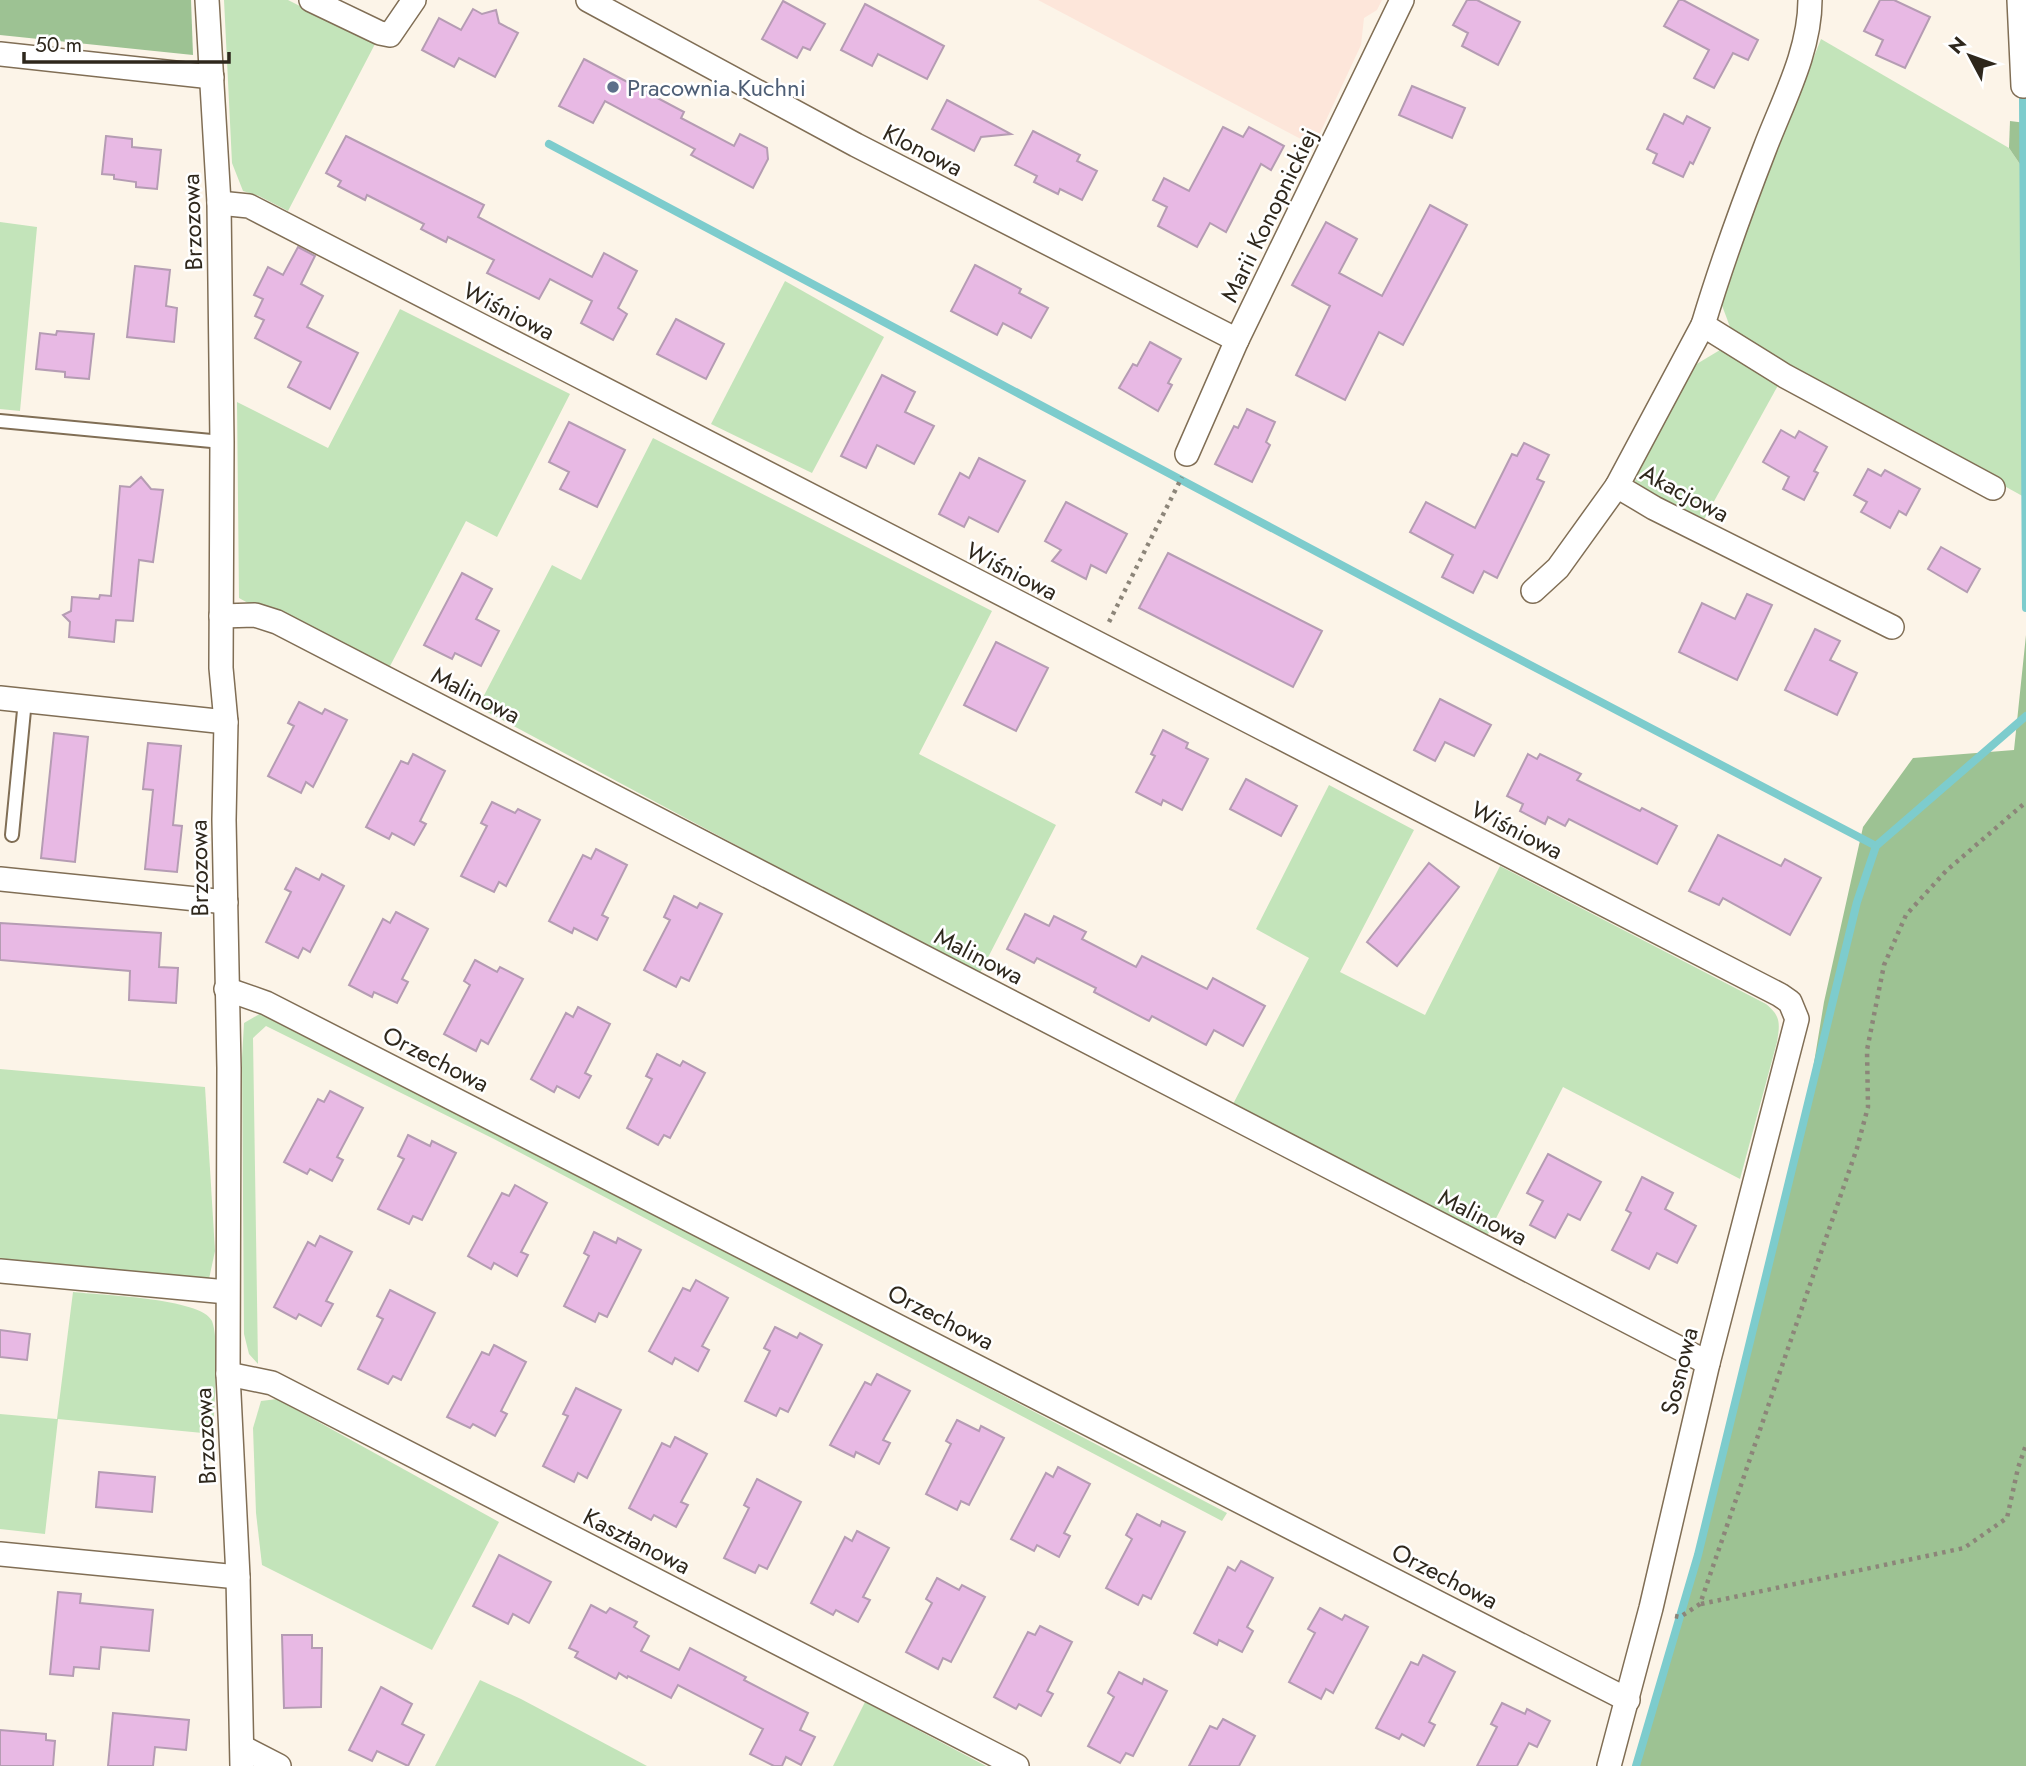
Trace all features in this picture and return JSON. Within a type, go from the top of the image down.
[{"type":"street","name":"Brzozowa","points":[[207,0],[219,203],[222,442],[220,668],[226,722],[224,820],[229,1068],[228,1374],[238,1577],[242,1756]]},
{"type":"street","points":[[311,0],[380,33],[390,34],[414,0]]},
{"type":"street","name":"Klonowa","points":[[588,0],[856,145],[1237,340]]},
{"type":"street","name":"Marii Konopnickiej","points":[[1187,454],[1237,340],[1402,0]]},
{"type":"street","name":"Akacjowa","points":[[1810,0],[1810,23],[1795,70],[1727,247],[1703,325],[1617,486],[1666,514],[1892,627]]},
{"type":"street","points":[[2020,0],[2023,86]]},
{"type":"street","points":[[0,54],[212,77]]},
{"type":"street","name":"Wiśniowa","points":[[219,203],[249,206],[1780,995]]},
{"type":"street","points":[[1703,325],[1786,376],[1993,488]]},
{"type":"street","points":[[1533,591],[1559,568],[1617,486]]},
{"type":"street","name":"Malinowa","points":[[221,616],[256,615],[277,622],[1708,1363]]},
{"type":"street","points":[[0,698],[226,722]]},
{"type":"street","points":[[0,879],[226,902]]},
{"type":"street","name":"Orzechowa","points":[[226,989],[267,1003],[1628,1700]]},
{"type":"street","name":"Sosnowa","points":[[1609,1766],[1628,1700],[1708,1363],[1797,1019],[1790,1002],[1780,995]]},
{"type":"street","points":[[0,1272],[227,1292]]},
{"type":"street","name":"Kasztanowa","points":[[228,1374],[272,1383],[1017,1766]]},
{"type":"street","points":[[0,1554],[238,1577]]},
{"type":"street","points":[[242,1756],[279,1766]]},
{"type":"lane","points":[[0,421],[222,442]]},
{"type":"lane","points":[[12,835],[25,700]]},
{"type":"path","points":[[1097,645],[1177,487]]},
{"type":"path","points":[[1700,1604],[1857,1148],[1868,1107],[1867,1050],[1884,965],[1906,915],[1946,871],[2026,802]]},
{"type":"path","points":[[1681,1617],[1700,1604],[1964,1548],[2007,1518],[2026,1445]]},
{"type":"shaded area","points":[[1038,0],[1382,0],[1377,10],[1364,18],[1361,45],[1314,146]]},
{"type":"green space","points":[[0,0],[191,0],[193,55],[0,35]]},
{"type":"green space","points":[[224,0],[288,0],[375,44],[288,211],[243,191],[232,163]]},
{"type":"green space","points":[[1821,39],[2009,148],[2026,173],[2026,498],[1788,366],[1730,327],[1720,300],[1737,250]]},
{"type":"green space","points":[[2010,121],[2026,123],[2026,173],[2009,148]]},
{"type":"green space","points":[[0,222],[37,227],[20,411],[0,409]]},
{"type":"green space","points":[[785,281],[884,337],[812,473],[711,424]]},
{"type":"green space","points":[[400,309],[570,394],[497,537],[466,521],[389,668],[262,605],[248,603],[239,598],[237,402],[328,448]]},
{"type":"green space","points":[[1720,350],[1734,354],[1781,380],[1702,523],[1642,492],[1635,482],[1637,470],[1676,394],[1695,365]]},
{"type":"green space","points":[[653,438],[992,611],[919,754],[1056,825],[979,975],[478,707],[552,565],[581,580]]},
{"type":"green space","points":[[2026,635],[2026,1766],[1633,1766],[1732,1427],[1766,1276],[1799,1154],[1824,1002],[1863,827],[1913,758],[2014,750]]},
{"type":"green space","points":[[1329,785],[1414,830],[1340,972],[1425,1015],[1500,866],[1771,1008],[1778,1021],[1777,1042],[1740,1179],[1563,1087],[1487,1236],[1232,1106],[1309,958],[1256,929]]},
{"type":"green space","points":[[263,1012],[747,1261],[1227,1513],[1222,1521],[494,1139],[266,1026],[253,1038],[258,1364],[249,1354],[244,1334],[242,1058],[244,1023]]},
{"type":"green space","points":[[0,1069],[205,1087],[215,1251],[209,1279],[0,1265]]},
{"type":"green space","points":[[73,1292],[125,1296],[190,1307],[204,1313],[212,1321],[216,1359],[213,1434],[58,1419],[45,1534],[0,1529],[0,1414],[57,1419]]},
{"type":"green space","points":[[277,1399],[499,1522],[432,1650],[262,1565],[256,1513],[253,1428],[261,1401]]},
{"type":"green space","points":[[480,1680],[521,1699],[647,1766],[435,1766]]},
{"type":"green space","points":[[865,1702],[986,1766],[833,1766]]},
{"type":"building","points":[[1467,0],[1477,0],[1520,22],[1498,65],[1462,46],[1468,33],[1453,25]]},
{"type":"building","points":[[1679,0],[1758,40],[1748,60],[1733,53],[1714,88],[1694,78],[1709,50],[1664,26]]},
{"type":"building","points":[[1880,0],[1894,0],[1930,17],[1905,68],[1876,55],[1883,40],[1864,31]]},
{"type":"building","points":[[783,1],[825,24],[810,50],[803,47],[797,58],[762,39]]},
{"type":"building","points":[[865,4],[944,46],[927,79],[878,54],[872,66],[841,50]]},
{"type":"building","points":[[473,9],[482,14],[496,10],[499,23],[518,33],[495,77],[459,58],[454,67],[422,50],[439,18],[461,30]]},
{"type":"building","points":[[584,59],[684,112],[681,118],[734,146],[740,134],[767,148],[768,159],[753,188],[691,155],[695,149],[605,101],[593,123],[559,106]]},
{"type":"building","points":[[1412,86],[1465,108],[1452,138],[1399,115]]},
{"type":"building","points":[[947,100],[1011,134],[981,137],[974,151],[932,129]]},
{"type":"building","points":[[1664,114],[1683,124],[1687,116],[1710,128],[1693,164],[1690,162],[1683,177],[1653,163],[1657,154],[1647,149]]},
{"type":"building","points":[[1223,127],[1243,137],[1249,127],[1284,146],[1271,170],[1261,164],[1226,232],[1210,223],[1197,247],[1158,226],[1167,207],[1153,200],[1164,178],[1189,191]]},
{"type":"building","points":[[1033,131],[1080,155],[1077,161],[1097,171],[1082,200],[1060,189],[1058,194],[1034,182],[1037,176],[1015,165]]},
{"type":"building","points":[[106,136],[132,139],[132,147],[161,150],[157,189],[136,187],[136,182],[114,179],[114,175],[102,174]]},
{"type":"building","points":[[346,136],[484,205],[478,217],[592,277],[604,253],[637,271],[618,308],[627,314],[613,340],[581,323],[592,301],[550,279],[539,299],[487,273],[494,260],[448,237],[446,242],[421,229],[424,224],[367,195],[365,200],[338,186],[341,181],[326,173]]},
{"type":"building","points":[[1430,205],[1467,225],[1403,345],[1379,332],[1345,400],[1296,375],[1330,306],[1292,285],[1326,222],[1357,239],[1339,273],[1382,296]]},
{"type":"building","points":[[298,247],[315,256],[301,284],[323,296],[307,327],[358,353],[330,409],[288,387],[301,362],[255,338],[264,320],[255,316],[263,299],[254,295],[268,267],[283,275]]},
{"type":"building","points":[[975,265],[1021,289],[1019,293],[1048,308],[1031,338],[1003,323],[997,335],[951,311]]},
{"type":"building","points":[[135,266],[170,270],[166,306],[177,308],[174,342],[127,337]]},
{"type":"building","points":[[676,319],[724,344],[706,379],[657,354]]},
{"type":"building","points":[[57,331],[94,334],[89,379],[65,377],[65,372],[36,369],[40,333],[56,335]]},
{"type":"building","points":[[1150,342],[1181,359],[1168,383],[1172,385],[1158,411],[1119,388],[1133,364],[1137,366]]},
{"type":"building","points":[[882,375],[915,392],[905,412],[934,426],[914,464],[877,445],[866,468],[841,456]]},
{"type":"building","points":[[1247,409],[1275,422],[1266,442],[1270,445],[1252,482],[1215,464],[1234,426],[1238,428]]},
{"type":"building","points":[[569,422],[625,450],[597,507],[560,489],[569,472],[549,462]]},
{"type":"building","points":[[1781,430],[1795,438],[1799,431],[1827,447],[1814,471],[1818,473],[1804,500],[1783,489],[1789,477],[1763,462]]},
{"type":"building","points":[[1524,443],[1549,455],[1537,479],[1544,482],[1497,578],[1484,571],[1473,593],[1442,577],[1453,555],[1410,532],[1426,502],[1475,528],[1512,454],[1517,456]]},
{"type":"building","points":[[979,458],[1025,481],[998,532],[969,517],[964,527],[939,514],[960,473],[969,478]]},
{"type":"building","points":[[1868,469],[1881,476],[1885,470],[1920,489],[1906,515],[1899,511],[1890,528],[1861,512],[1867,502],[1854,495]]},
{"type":"building","points":[[141,477],[151,489],[163,490],[153,562],[139,560],[133,621],[116,620],[114,642],[69,637],[70,622],[63,615],[71,611],[72,597],[99,599],[100,595],[111,596],[120,486],[130,487]]},
{"type":"building","points":[[1066,502],[1127,534],[1106,573],[1091,565],[1086,579],[1052,561],[1061,550],[1045,541]]},
{"type":"building","points":[[1941,547],[1980,569],[1967,592],[1928,569]]},
{"type":"building","points":[[1168,553],[1322,631],[1293,687],[1139,608]]},
{"type":"building","points":[[462,573],[492,589],[476,619],[499,631],[481,666],[455,653],[452,659],[424,645]]},
{"type":"building","points":[[1747,594],[1772,605],[1737,680],[1679,652],[1702,603],[1735,619]]},
{"type":"building","points":[[1815,629],[1840,641],[1830,660],[1857,673],[1837,715],[1785,690]]},
{"type":"building","points":[[996,642],[1048,668],[1016,731],[964,705]]},
{"type":"building","points":[[1440,699],[1491,725],[1474,756],[1445,742],[1435,761],[1414,750]]},
{"type":"building","points":[[299,702],[322,714],[325,709],[347,720],[313,787],[306,782],[301,793],[268,776],[294,726],[288,723]]},
{"type":"building","points":[[1163,730],[1188,743],[1186,748],[1208,759],[1182,810],[1163,800],[1161,805],[1136,792],[1155,756],[1151,754]]},
{"type":"building","points":[[54,733],[88,737],[75,862],[41,858]]},
{"type":"building","points":[[148,743],[181,746],[173,825],[182,826],[177,872],[145,869],[153,790],[143,789]]},
{"type":"building","points":[[413,754],[445,771],[420,821],[426,824],[414,845],[392,833],[389,839],[366,827],[401,761],[408,764]]},
{"type":"building","points":[[1528,754],[1537,759],[1540,754],[1581,774],[1577,780],[1677,826],[1657,864],[1569,819],[1565,826],[1548,817],[1545,824],[1520,811],[1523,804],[1507,796]]},
{"type":"building","points":[[1246,779],[1297,806],[1281,836],[1230,809]]},
{"type":"building","points":[[492,802],[515,813],[518,809],[540,820],[506,886],[499,882],[494,892],[461,876],[487,826],[481,823]]},
{"type":"building","points":[[1718,835],[1781,866],[1785,859],[1821,878],[1790,935],[1723,898],[1719,905],[1689,891]]},
{"type":"building","points":[[596,849],[627,865],[602,915],[608,918],[597,940],[574,928],[572,933],[549,921],[583,855],[591,859]]},
{"type":"building","points":[[1429,863],[1459,887],[1397,966],[1367,942]]},
{"type":"building","points":[[296,868],[319,880],[322,874],[344,886],[310,952],[303,948],[298,958],[266,942],[291,892],[285,889]]},
{"type":"building","points":[[674,896],[697,908],[700,903],[722,914],[689,981],[681,977],[676,987],[644,970],[670,920],[664,917]]},
{"type":"building","points":[[396,912],[428,929],[402,979],[408,982],[397,1003],[374,992],[372,997],[349,985],[383,919],[390,923]]},
{"type":"building","points":[[1025,914],[1049,926],[1054,916],[1086,932],[1082,939],[1136,967],[1142,956],[1207,989],[1213,978],[1265,1006],[1243,1046],[1214,1030],[1206,1045],[1152,1016],[1149,1021],[1094,992],[1096,988],[1037,958],[1034,963],[1007,949]]},
{"type":"building","points":[[0,923],[161,933],[159,967],[178,968],[176,1003],[129,1000],[130,971],[0,960]]},
{"type":"building","points":[[475,960],[497,972],[500,967],[523,979],[488,1044],[481,1040],[476,1051],[444,1034],[470,985],[464,981]]},
{"type":"building","points":[[578,1007],[610,1024],[585,1073],[591,1076],[579,1098],[557,1086],[554,1092],[531,1079],[566,1013],[573,1017]]},
{"type":"building","points":[[657,1054],[680,1066],[683,1061],[705,1073],[670,1138],[664,1135],[658,1145],[627,1128],[652,1079],[646,1076]]},
{"type":"building","points":[[330,1091],[363,1108],[337,1157],[343,1160],[332,1181],[310,1169],[307,1174],[284,1162],[318,1099],[324,1102]]},
{"type":"building","points":[[408,1135],[430,1146],[432,1141],[456,1153],[422,1220],[413,1216],[409,1224],[378,1209],[404,1159],[398,1156]]},
{"type":"building","points":[[1548,1154],[1601,1182],[1580,1220],[1568,1214],[1555,1238],[1530,1225],[1543,1201],[1527,1193]]},
{"type":"building","points":[[1642,1177],[1673,1193],[1665,1209],[1696,1226],[1677,1263],[1657,1253],[1649,1269],[1612,1250],[1631,1213],[1626,1210]]},
{"type":"building","points":[[515,1185],[547,1203],[521,1252],[528,1255],[517,1276],[494,1263],[491,1269],[468,1256],[502,1193],[509,1196]]},
{"type":"building","points":[[594,1232],[616,1243],[618,1238],[641,1250],[607,1317],[599,1313],[595,1322],[564,1306],[589,1256],[584,1253]]},
{"type":"building","points":[[320,1236],[352,1252],[326,1301],[333,1304],[321,1326],[299,1314],[296,1319],[274,1307],[308,1242],[315,1246]]},
{"type":"building","points":[[696,1280],[728,1298],[702,1346],[709,1350],[698,1371],[675,1358],[672,1364],[649,1351],[683,1288],[690,1291]]},
{"type":"building","points":[[390,1290],[435,1313],[401,1380],[393,1376],[388,1384],[358,1369],[383,1319],[377,1316]]},
{"type":"building","points":[[775,1327],[797,1338],[800,1333],[822,1345],[788,1412],[780,1408],[776,1416],[745,1401],[770,1351],[764,1348]]},
{"type":"building","points":[[0,1330],[30,1334],[27,1360],[0,1357]]},
{"type":"building","points":[[494,1345],[526,1362],[501,1411],[507,1414],[495,1436],[473,1424],[470,1428],[447,1417],[482,1352],[489,1355]]},
{"type":"building","points":[[877,1374],[910,1391],[883,1440],[890,1443],[879,1464],[856,1452],[854,1457],[830,1445],[865,1382],[871,1385]]},
{"type":"building","points":[[576,1388],[621,1410],[587,1478],[578,1473],[574,1482],[543,1466],[568,1416],[563,1414]]},
{"type":"building","points":[[957,1420],[979,1431],[981,1426],[1004,1438],[969,1505],[961,1501],[957,1510],[926,1494],[951,1444],[946,1441]]},
{"type":"building","points":[[675,1437],[707,1454],[681,1502],[688,1505],[676,1527],[654,1515],[651,1520],[629,1508],[662,1443],[670,1447]]},
{"type":"building","points":[[1058,1467],[1090,1484],[1064,1533],[1070,1536],[1059,1557],[1037,1545],[1034,1551],[1011,1539],[1046,1473],[1053,1477]]},
{"type":"building","points":[[99,1472],[155,1477],[152,1512],[96,1507]]},
{"type":"building","points":[[757,1479],[801,1502],[767,1569],[759,1565],[755,1573],[724,1558],[749,1508],[744,1505]]},
{"type":"building","points":[[1137,1514],[1160,1526],[1162,1521],[1185,1532],[1151,1599],[1143,1595],[1138,1605],[1106,1588],[1132,1539],[1126,1535]]},
{"type":"building","points":[[857,1531],[889,1548],[863,1597],[870,1600],[858,1622],[836,1610],[833,1615],[811,1603],[845,1537],[852,1541]]},
{"type":"building","points":[[499,1555],[551,1582],[529,1623],[513,1614],[508,1624],[473,1606]]},
{"type":"building","points":[[1241,1561],[1273,1578],[1247,1627],[1253,1631],[1242,1652],[1219,1640],[1217,1645],[1194,1633],[1228,1567],[1235,1571]]},
{"type":"building","points":[[937,1578],[959,1590],[962,1585],[985,1597],[951,1662],[943,1658],[938,1669],[906,1652],[932,1603],[926,1599]]},
{"type":"building","points":[[58,1592],[81,1594],[80,1603],[153,1610],[149,1651],[101,1647],[99,1669],[74,1667],[73,1676],[50,1674]]},
{"type":"building","points":[[591,1605],[606,1613],[610,1608],[637,1622],[634,1627],[649,1636],[641,1651],[679,1670],[690,1648],[808,1713],[800,1730],[815,1737],[801,1765],[786,1757],[782,1766],[774,1766],[750,1754],[763,1729],[678,1685],[671,1698],[628,1676],[627,1678],[619,1673],[616,1679],[575,1657],[578,1652],[569,1648]]},
{"type":"building","points":[[1320,1608],[1342,1620],[1345,1615],[1368,1627],[1333,1693],[1326,1689],[1321,1699],[1289,1682],[1315,1633],[1308,1629]]},
{"type":"building","points":[[1040,1626],[1072,1642],[1047,1691],[1053,1694],[1041,1716],[1019,1704],[1016,1709],[994,1697],[1028,1632],[1035,1635]]},
{"type":"building","points":[[282,1635],[312,1635],[312,1648],[322,1648],[321,1707],[284,1708]]},
{"type":"building","points":[[1423,1655],[1455,1672],[1429,1722],[1435,1725],[1424,1746],[1402,1734],[1399,1739],[1376,1728],[1411,1662],[1418,1665]]},
{"type":"building","points":[[1119,1672],[1142,1684],[1144,1679],[1167,1691],[1133,1756],[1126,1753],[1120,1763],[1088,1746],[1114,1697],[1108,1693]]},
{"type":"building","points":[[381,1687],[412,1704],[402,1724],[424,1735],[408,1766],[377,1751],[372,1761],[349,1750]]},
{"type":"building","points":[[1502,1703],[1525,1714],[1527,1709],[1550,1721],[1537,1747],[1529,1743],[1517,1766],[1477,1766],[1497,1727],[1491,1724]]},
{"type":"building","points":[[113,1713],[189,1720],[186,1750],[155,1747],[153,1766],[108,1766]]},
{"type":"building","points":[[1223,1719],[1255,1736],[1239,1766],[1189,1766],[1210,1726],[1217,1729]]},
{"type":"building","points":[[0,1730],[46,1734],[46,1740],[55,1741],[53,1766],[0,1766]]},
{"type":"waterway","points":[[2023,99],[2026,608]]},
{"type":"waterway","points":[[549,144],[1876,846]]},
{"type":"waterway","points":[[1636,1766],[1698,1555],[1857,902],[1876,846],[2026,716]]},
{"type":"place","name":"Pracownia Kuchni","points":[[613,87]]}]
